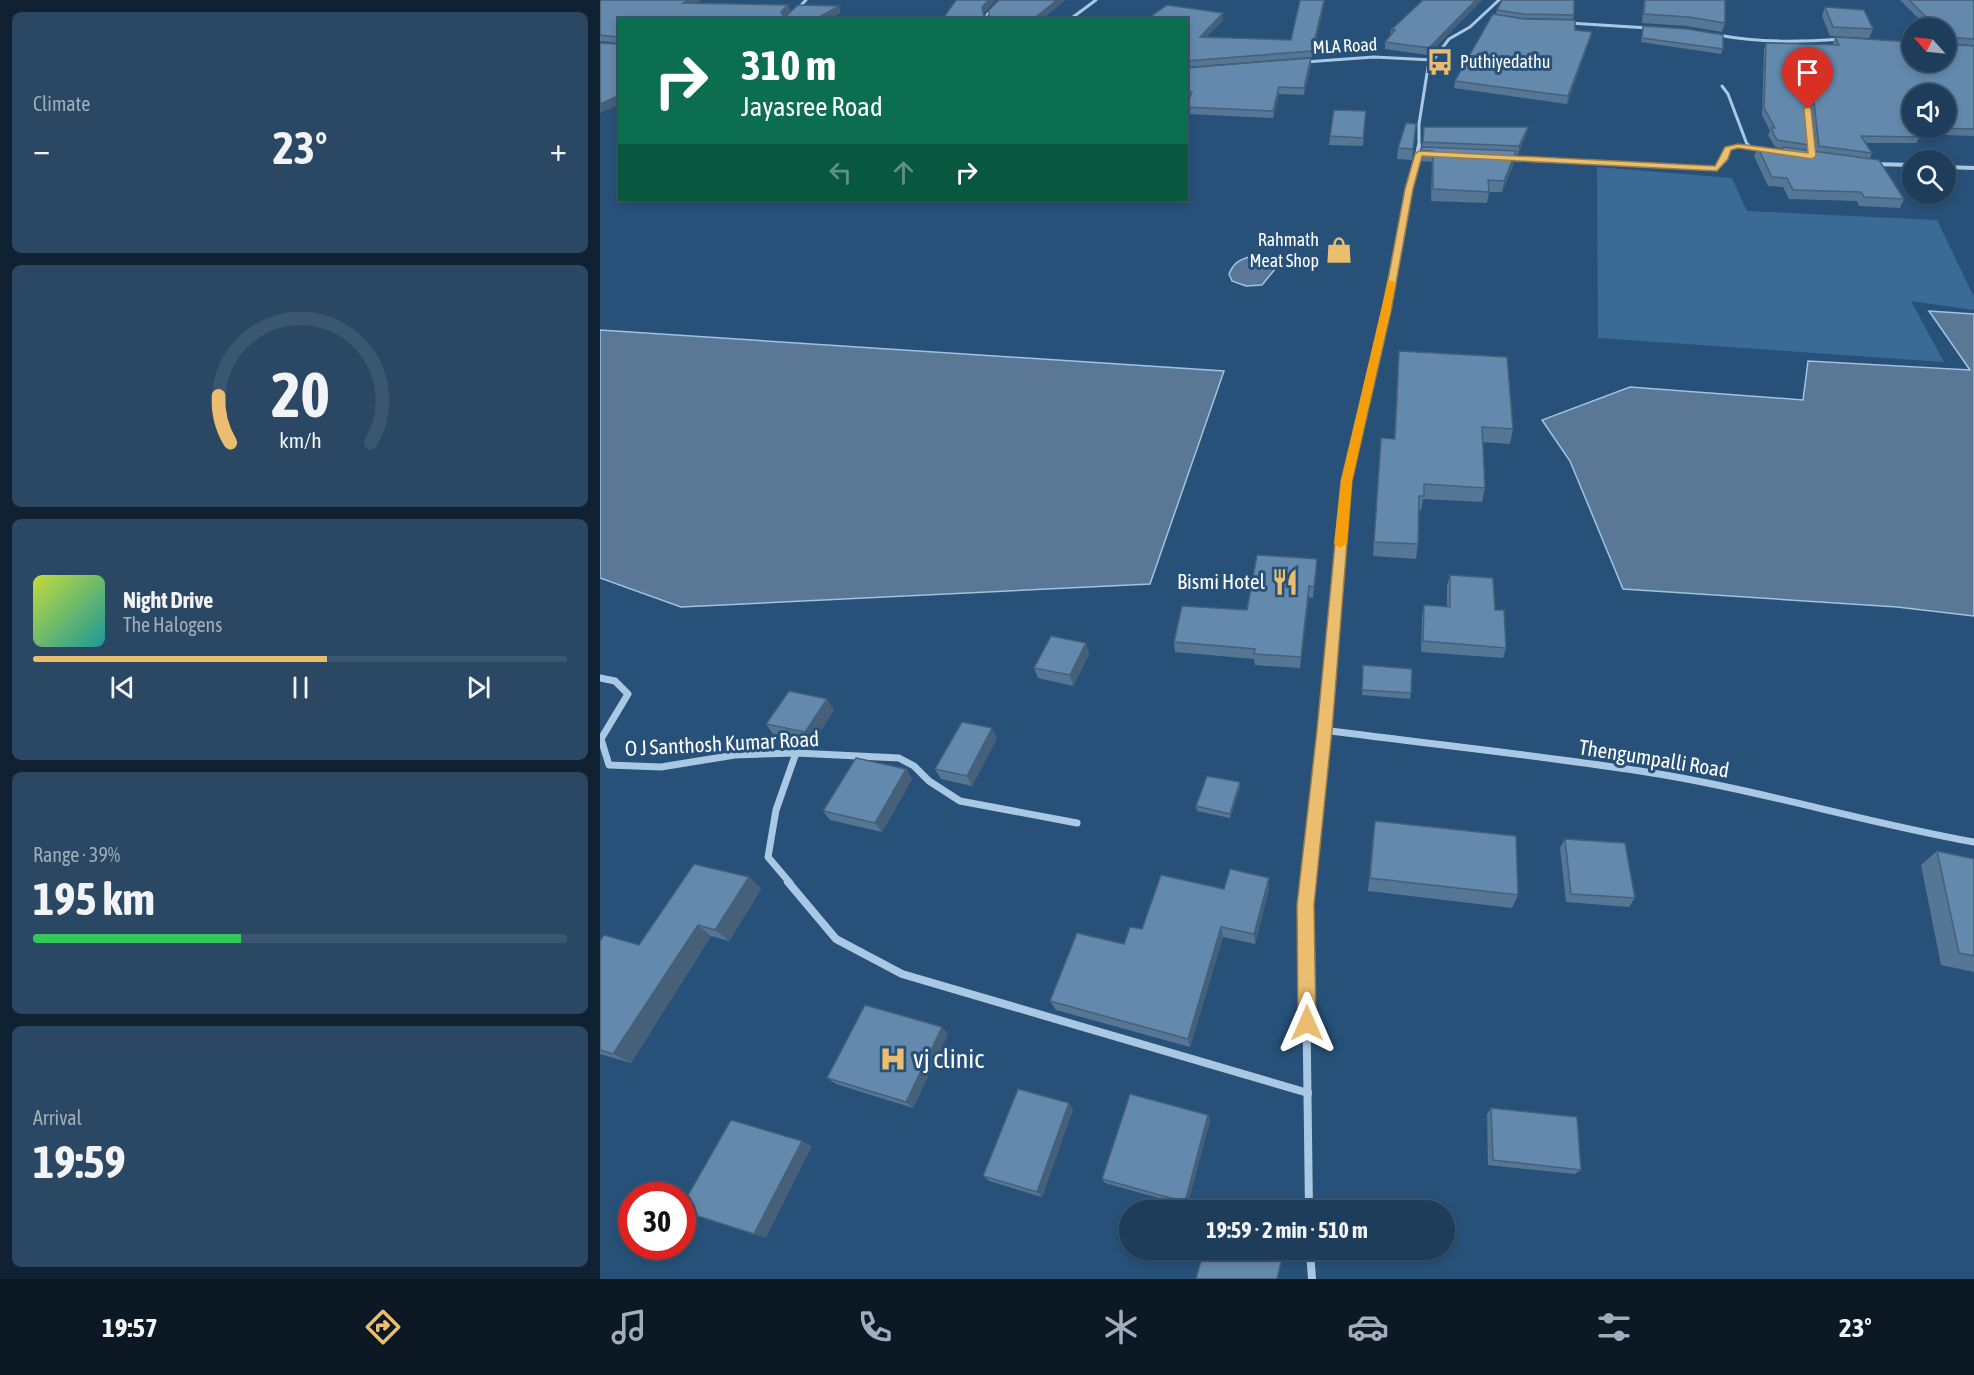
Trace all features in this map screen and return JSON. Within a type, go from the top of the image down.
[{"type":"street","points":[[789,18],[806,0]]},
{"type":"street","points":[[987,18],[987,15],[1001,0]]},
{"type":"street","points":[[1072,18],[1096,0]]},
{"type":"street","points":[[1309,1200],[1305,905],[1324,730],[1346,481],[1386,311],[1409,189],[1419,154],[1419,124],[1428,67],[1449,39],[1470,27],[1498,0]]},
{"type":"street","points":[[1481,16],[1492,18]]},
{"type":"street","points":[[1566,23],[1653,28]]},
{"type":"street","points":[[1707,34],[1749,40],[1847,40]]},
{"type":"street","name":"MLA Road","points":[[1297,62],[1374,57],[1433,60]]},
{"type":"street","points":[[1722,86],[1728,94],[1749,148]]},
{"type":"street","points":[[1808,109],[1812,156]]},
{"type":"street","points":[[1502,158],[1717,168],[1726,157],[1728,149],[1738,146],[1769,150]]},
{"type":"street","points":[[1801,154],[1824,158]]},
{"type":"street","points":[[1868,164],[1902,165]]},
{"type":"street","points":[[1956,167],[1974,168]]},
{"type":"street","name":"O J Santhosh Kumar Road","points":[[600,678],[615,681],[627,694],[601,739],[609,765],[661,767],[735,755],[796,753],[899,758],[914,766],[929,781],[960,801],[1077,823]]},
{"type":"street","name":"Thengumpalli Road","points":[[1324,730],[1641,771],[1774,797],[1912,831],[1974,842]]},
{"type":"street","points":[[796,753],[776,810],[768,857],[836,939],[902,974],[1308,1093]]},
{"type":"street","points":[[1311,1260],[1312,1279]]},
{"type":"shaded area","points":[[1597,167],[1732,178],[1747,211],[1937,220],[1974,297],[1974,310],[1911,301],[1944,362],[1598,338]]},
{"type":"shaded area","points":[[1253,256],[1280,263],[1262,285],[1246,286],[1232,281],[1229,274],[1235,264]]},
{"type":"shaded area","points":[[1929,311],[1974,314],[1974,616],[1897,607],[1623,589],[1570,461],[1542,420],[1630,387],[1803,400],[1808,361],[1970,370]]},
{"type":"shaded area","points":[[600,330],[1224,371],[1150,584],[681,607],[600,578]]},
{"type":"building","points":[[600,0],[688,0],[683,3],[788,5],[781,12],[784,18],[618,18],[618,37],[600,35]]},
{"type":"building","points":[[956,0],[989,0],[982,7],[984,17],[989,16],[989,10],[999,0],[1057,0],[1034,18],[943,18]]},
{"type":"building","points":[[1300,0],[1324,0],[1312,51],[1188,61],[1188,18],[1149,18],[1167,5],[1223,13],[1200,37],[1291,40]]},
{"type":"building","points":[[1423,0],[1476,0],[1429,48],[1385,42],[1395,30],[1391,30]]},
{"type":"building","points":[[1502,0],[1574,0],[1574,15],[1524,14],[1497,10]]},
{"type":"building","points":[[1645,0],[1725,0],[1725,23],[1689,17],[1644,14]]},
{"type":"building","points":[[1909,0],[1974,0],[1974,39],[1956,38],[1956,18],[1927,18]]},
{"type":"building","points":[[798,5],[839,6],[818,18],[784,18]]},
{"type":"building","points":[[1825,7],[1864,10],[1873,29],[1833,27]]},
{"type":"building","points":[[1493,14],[1524,19],[1575,20],[1575,30],[1592,32],[1568,96],[1455,81]]},
{"type":"building","points":[[1643,26],[1687,29],[1723,35],[1723,49],[1642,38]]},
{"type":"building","points":[[1835,37],[1902,41],[1902,72],[1956,72],[1956,45],[1974,46],[1974,129],[1956,129],[1956,84],[1902,84],[1902,137],[1861,136],[1872,153],[1819,146],[1814,102],[1811,99],[1807,103],[1810,145],[1777,140],[1771,128],[1775,128],[1764,108],[1766,43],[1839,45]]},
{"type":"building","points":[[600,43],[617,44],[618,96],[600,104]]},
{"type":"building","points":[[1311,58],[1304,88],[1279,87],[1273,111],[1188,107],[1192,92],[1188,92],[1188,68]]},
{"type":"building","points":[[1334,110],[1366,111],[1363,138],[1330,136]]},
{"type":"building","points":[[1406,123],[1416,124],[1413,149],[1398,148]]},
{"type":"building","points":[[1424,127],[1528,127],[1519,146],[1423,142]]},
{"type":"building","points":[[1422,147],[1516,151],[1504,181],[1488,180],[1489,192],[1433,189],[1433,151],[1421,150]]},
{"type":"building","points":[[1783,147],[1879,160],[1902,199],[1864,197],[1861,192],[1793,190],[1787,178],[1772,177],[1758,148],[1783,149]]},
{"type":"building","points":[[1399,351],[1507,357],[1513,429],[1482,427],[1485,488],[1424,484],[1424,496],[1419,496],[1418,544],[1374,542],[1381,438],[1395,439]]},
{"type":"building","points":[[1257,555],[1317,559],[1314,587],[1309,586],[1301,657],[1254,654],[1255,649],[1174,642],[1182,606],[1247,610]]},
{"type":"building","points":[[1450,575],[1493,578],[1495,610],[1504,610],[1506,648],[1423,641],[1424,605],[1450,607]]},
{"type":"building","points":[[1051,636],[1086,643],[1070,675],[1034,668]]},
{"type":"building","points":[[1363,665],[1412,669],[1411,693],[1362,690]]},
{"type":"building","points":[[789,691],[827,699],[805,732],[766,724]]},
{"type":"building","points":[[962,722],[992,728],[967,776],[935,769]]},
{"type":"building","points":[[856,758],[906,769],[875,823],[823,811]]},
{"type":"building","points":[[1207,776],[1240,782],[1230,814],[1196,806]]},
{"type":"building","points":[[1375,821],[1516,836],[1518,895],[1370,878]]},
{"type":"building","points":[[1565,839],[1625,843],[1635,898],[1571,894]]},
{"type":"building","points":[[1937,851],[1974,859],[1974,956],[1959,953]]},
{"type":"building","points":[[694,864],[749,877],[715,930],[698,925],[613,1054],[600,1050],[600,941],[604,935],[639,945]]},
{"type":"building","points":[[1230,869],[1269,878],[1254,934],[1221,927],[1188,1039],[1050,1001],[1077,933],[1124,944],[1130,927],[1142,929],[1161,875],[1224,889]]},
{"type":"building","name":"vj clinic","points":[[865,1005],[942,1027],[906,1102],[827,1078]]},
{"type":"building","points":[[1018,1089],[1069,1103],[1037,1192],[983,1176]]},
{"type":"building","points":[[1130,1094],[1208,1115],[1186,1200],[1178,1200],[1102,1179]]},
{"type":"building","points":[[1491,1108],[1577,1117],[1581,1170],[1493,1160]]},
{"type":"building","points":[[731,1120],[802,1141],[754,1234],[696,1215],[696,1182]]},
{"type":"building","points":[[1201,1260],[1282,1260],[1277,1279],[1196,1279]]},
{"type":"slow traffic","points":[[1340,544],[1346,481],[1392,282]]},
{"type":"place","name":"Puthiyedathu","points":[[1440,62]]},
{"type":"place","name":"Rahmath Meat Shop","points":[[1339,250]]},
{"type":"place","name":"Bismi Hotel","points":[[1285,582]]},
{"type":"place","name":"vj clinic","points":[[893,1059]]},
{"type":"route","points":[[1307,1023],[1305,905],[1324,730],[1346,481],[1386,311],[1409,189],[1419,154],[1717,168],[1726,157],[1728,149],[1738,146],[1812,156],[1808,109]]}]
